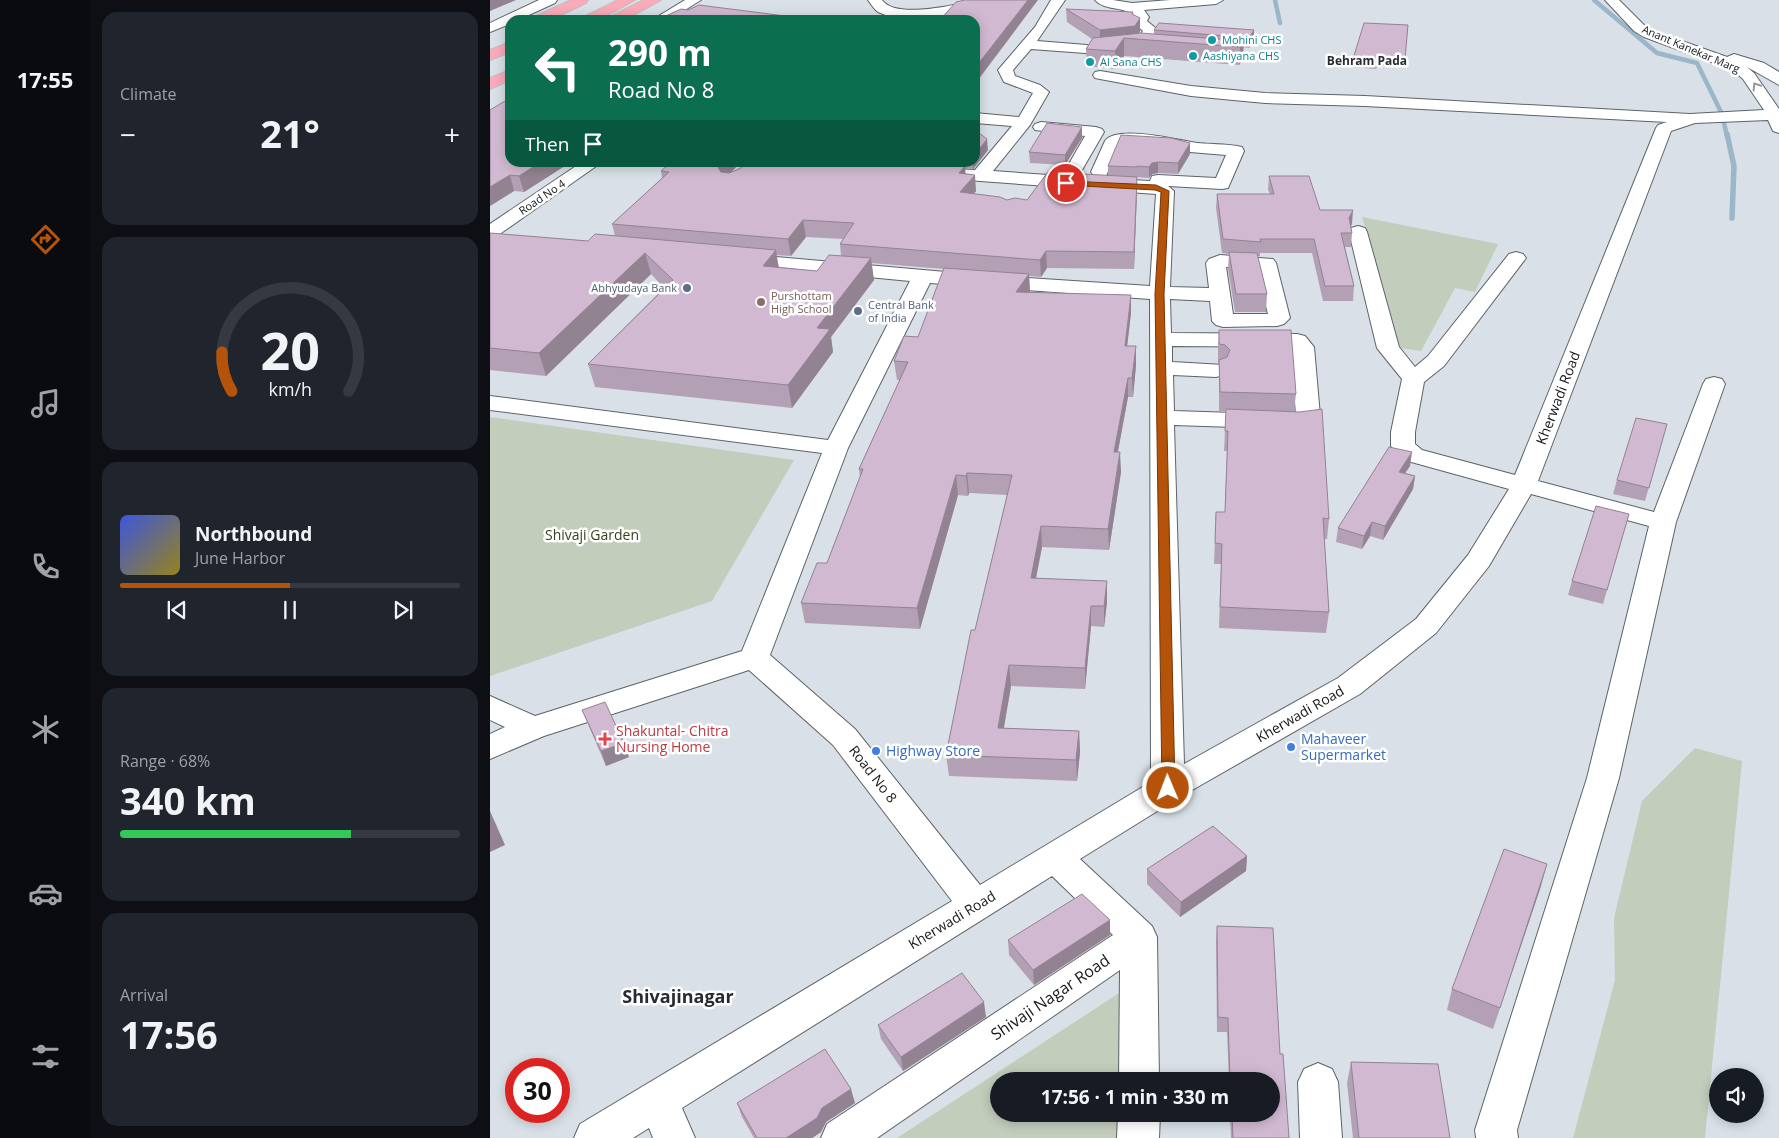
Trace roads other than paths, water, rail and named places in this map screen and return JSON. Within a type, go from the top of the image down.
[{"type":"highway","points":[[550,15],[581,0]]},
{"type":"highway","points":[[572,15],[602,0]]},
{"type":"highway","points":[[599,15],[628,0]]},
{"type":"highway","points":[[625,15],[654,0]]},
{"type":"highway","points":[[490,44],[505,36]]},
{"type":"highway","points":[[490,56],[505,48]]},
{"type":"highway","points":[[490,70],[505,62]]},
{"type":"highway","points":[[490,84],[505,76]]},
{"type":"street","points":[[491,24],[525,0]]},
{"type":"street","points":[[513,15],[550,0]]},
{"type":"street","points":[[667,15],[694,0]]},
{"type":"street","points":[[875,0],[877,6],[883,11],[923,13],[952,10],[995,0]]},
{"type":"street","points":[[979,177],[1024,122],[1041,92],[1009,79],[1005,70],[1040,29],[1058,0]]},
{"type":"street","points":[[1102,0],[1134,7],[1216,0]]},
{"type":"street","name":"Anant Kanekar Marg","points":[[1612,0],[1639,28],[1649,34],[1738,67],[1749,76],[1778,120]]},
{"type":"street","name":"Anant Kanekar Marg","points":[[1625,0],[1644,22],[1658,33],[1754,64],[1776,77]]},
{"type":"street","points":[[1134,7],[1146,25],[1141,45]]},
{"type":"street","points":[[491,24],[505,18]]},
{"type":"street","points":[[1122,19],[1168,31]]},
{"type":"street","points":[[1026,44],[1099,50],[1141,45],[1160,46]]},
{"type":"street","points":[[1100,75],[1191,91],[1265,98],[1364,101],[1693,118]]},
{"type":"street","name":"Kherwadi Road","points":[[595,1138],[1168,788],[1349,686],[1426,626],[1479,560],[1524,485],[1664,128],[1693,118],[1739,115],[1778,120]]},
{"type":"street","points":[[980,118],[1024,122]]},
{"type":"street","points":[[1041,127],[1096,132],[1066,183]]},
{"type":"street","points":[[1100,172],[1116,140],[1163,166]]},
{"type":"street","points":[[915,171],[979,177],[1024,187],[1066,183],[1163,166]]},
{"type":"street","points":[[1163,166],[1165,191],[1160,338],[1168,788]]},
{"type":"street","name":"Road No 4","points":[[490,232],[587,167]]},
{"type":"street","points":[[1358,232],[1388,348],[1414,380]]},
{"type":"street","points":[[490,237],[510,239]]},
{"type":"street","points":[[726,258],[923,276],[1160,294],[1220,295]]},
{"type":"street","points":[[1516,258],[1436,362],[1414,380],[1403,432],[1403,446],[1413,455],[1663,522]]},
{"type":"street","points":[[490,747],[533,728],[754,658],[836,448],[923,276]]},
{"type":"street","points":[[1160,338],[1297,341],[1303,347],[1308,416],[1304,421],[1298,422],[1162,418]]},
{"type":"street","points":[[1161,368],[1216,370]]},
{"type":"street","points":[[1496,1138],[1496,1130],[1603,778],[1663,522],[1714,384]]},
{"type":"street","points":[[490,403],[836,448]]},
{"type":"street","name":"Road No 8","points":[[754,658],[844,738],[976,906]]},
{"type":"street","points":[[490,707],[533,728]]},
{"type":"street","points":[[1055,857],[1139,937],[1139,1072]]},
{"type":"street","name":"Shivaji Nagar Road","points":[[842,1138],[1139,937]]},
{"type":"street","points":[[1318,1082],[1321,1138]]},
{"type":"street","points":[[657,1100],[674,1138]]},
{"type":"street","points":[[1138,1122],[1138,1138]]},
{"type":"waterway","points":[[1275,0],[1280,23]]},
{"type":"waterway","points":[[1594,0],[1657,53],[1697,63],[1721,112]]},
{"type":"waterway","points":[[1723,119],[1727,136]]},
{"type":"waterway","points":[[1727,134],[1734,166],[1732,218]]},
{"type":"place","name":"Mohini CHS","points":[[1212,40]]},
{"type":"place","name":"Aashiyana CHS","points":[[1193,56]]},
{"type":"place","name":"Al Sana CHS","points":[[1090,62]]},
{"type":"place","name":"Abhyudaya Bank","points":[[687,288]]},
{"type":"place","name":"Purshottam High School","points":[[761,302]]},
{"type":"place","name":"Central Bank of India","points":[[858,311]]},
{"type":"place","name":"Shakuntal- Chitra Nursing Home","points":[[605,739]]},
{"type":"place","name":"Mahaveer Supermarket","points":[[1291,747]]},
{"type":"place","name":"Highway Store","points":[[876,751]]},
{"type":"district","name":"Behram Pada","points":[[1367,61]]},
{"type":"district","name":"Shivajinagar","points":[[678,997]]},
{"type":"park label","name":"Shivaji Garden","points":[[592,535]]}]
